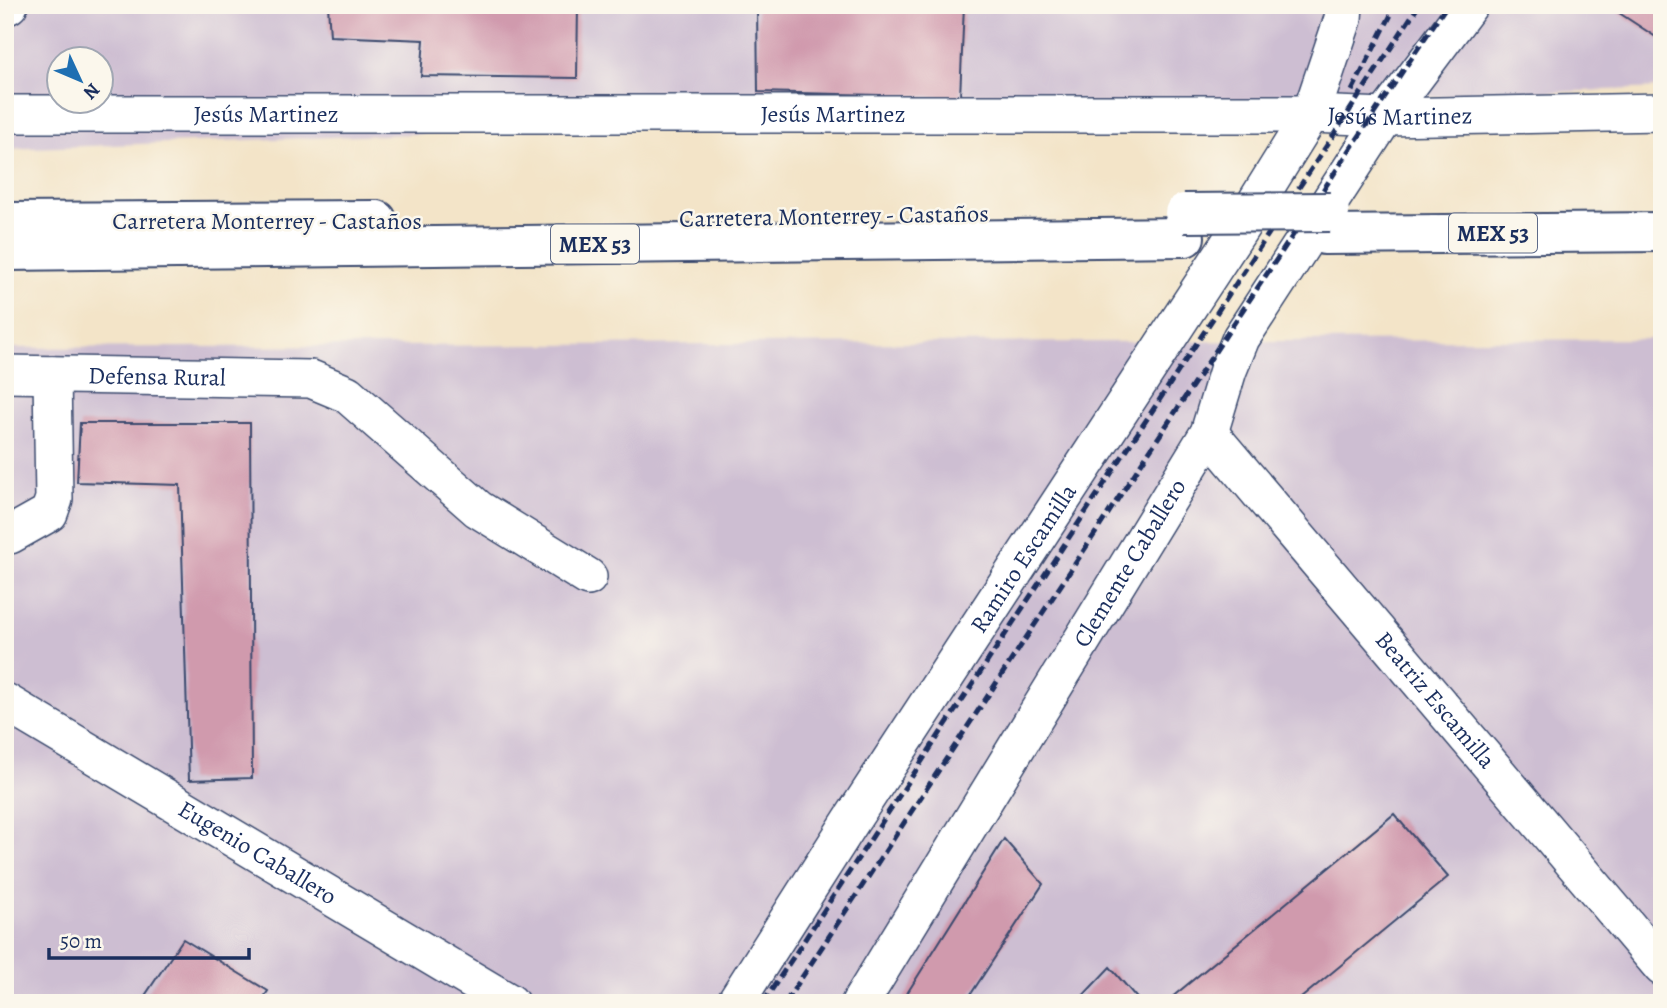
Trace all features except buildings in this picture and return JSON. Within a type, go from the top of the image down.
[{"type":"main road","name":"Carretera Monterrey - Castaños","points":[[1327,224],[1572,206],[1662,206]]},
{"type":"main road","name":"Carretera Monterrey - Castaños","points":[[5,222],[1327,224],[1662,232]]},
{"type":"main road","name":"Carretera Monterrey - Castaños","points":[[5,251],[1185,225]]},
{"type":"lane","name":"Ramiro Escamilla","points":[[735,1003],[880,775],[1247,218],[1311,114],[1343,19],[1344,5]]},
{"type":"lane","name":"Clemente Caballero","points":[[860,1003],[1209,433],[1228,370],[1241,338],[1385,117],[1469,5]]},
{"type":"lane","name":"Jesús Martinez","points":[[5,114],[1311,114],[1385,117],[1662,112]]},
{"type":"lane","name":"Defensa Rural","points":[[5,374],[311,379],[347,394],[478,509],[588,577]]},
{"type":"lane","points":[[10,535],[49,513],[54,499],[52,375]]},
{"type":"lane","name":"Beatriz Escamilla","points":[[1209,433],[1662,967]]},
{"type":"lane","name":"Eugenio Caballero","points":[[5,702],[510,1003]]},
{"type":"shaded area","points":[[5,5],[1662,5],[1662,88],[5,149]]},
{"type":"shaded area","points":[[1662,339],[1662,1003],[5,1003],[5,348]]},
{"type":"railway","points":[[1352,91],[1396,5]]},
{"type":"railway","points":[[763,1003],[1419,5]]},
{"type":"railway","points":[[785,1003],[1447,5]]}]
